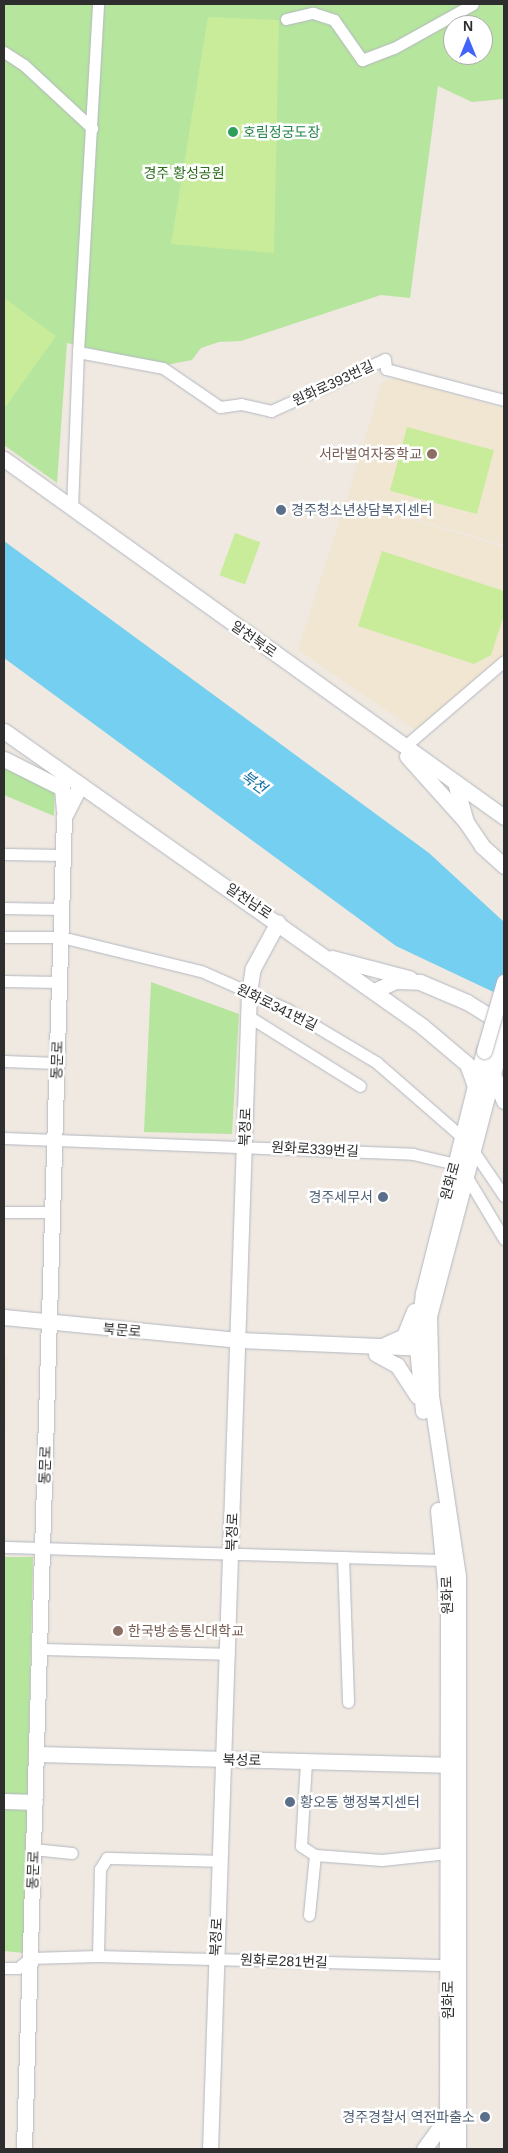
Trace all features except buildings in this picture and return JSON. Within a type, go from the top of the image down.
[{"type":"street","points":[[72,508],[78,352],[98,4]]},
{"type":"street","points":[[286,20],[313,13],[334,20],[362,60],[394,48],[473,4]]},
{"type":"street","points":[[4,52],[24,65],[92,128]]},
{"type":"street","name":"원화로393번길","points":[[78,352],[163,368],[220,407],[241,404],[271,411],[385,359],[386,369],[504,400]]},
{"type":"street","name":"알천북로","points":[[4,459],[504,817]]},
{"type":"street","points":[[405,746],[504,661]]},
{"type":"street","points":[[382,730],[466,822],[482,846],[504,866]]},
{"type":"street","name":"알천남로","points":[[4,731],[374,991],[482,1059]]},
{"type":"street","points":[[4,741],[20,743]]},
{"type":"street","points":[[4,759],[62,788],[66,797],[64,817]]},
{"type":"street","points":[[455,782],[466,822]]},
{"type":"street","name":"동문로","points":[[24,2149],[64,817],[80,785]]},
{"type":"street","points":[[466,822],[477,808],[491,809]]},
{"type":"street","points":[[4,854],[63,855]]},
{"type":"street","points":[[4,908],[62,909]]},
{"type":"street","name":"북정로","points":[[210,2149],[214,1959],[225,1760],[240,1340],[249,992],[253,968],[278,922]]},
{"type":"street","name":"원화로341번길","points":[[4,936],[61,937],[201,971],[249,992],[376,1062],[462,1137]]},
{"type":"street","points":[[325,956],[388,970],[420,982],[467,1002],[504,1025]]},
{"type":"street","points":[[4,981],[59,982]]},
{"type":"street","points":[[374,991],[395,981],[420,982]]},
{"type":"street","points":[[482,1059],[504,982]]},
{"type":"street","points":[[248,1016],[360,1086]]},
{"type":"street","points":[[482,1059],[504,1033]]},
{"type":"street","points":[[482,1059],[493,1074],[497,1099]]},
{"type":"street","name":"원화로","points":[[458,2149],[458,1576],[423,1352],[460,1169],[462,1137],[482,1059]]},
{"type":"street","points":[[4,1061],[57,1063]]},
{"type":"street","name":"원화로","points":[[447,2149],[448,1854],[446,1560],[421,1401],[424,1291],[460,1169],[472,1150],[497,1099]]},
{"type":"street","name":"원화로339번길","points":[[4,1138],[413,1154],[460,1169]]},
{"type":"street","points":[[472,1150],[504,1196]]},
{"type":"street","points":[[460,1169],[504,1239]]},
{"type":"street","points":[[4,1212],[52,1212]]},
{"type":"street","points":[[421,1401],[397,1365],[378,1350],[404,1336],[424,1291]]},
{"type":"street","name":"북문로","points":[[4,1317],[49,1324],[240,1340],[423,1352]]},
{"type":"street","points":[[4,1547],[232,1556],[446,1560]]},
{"type":"street","points":[[343,1557],[348,1702]]},
{"type":"street","points":[[39,1648],[229,1654]]},
{"type":"street","name":"북성로","points":[[36,1754],[447,1765]]},
{"type":"street","points":[[306,1762],[301,1846],[315,1854],[382,1860],[448,1854]]},
{"type":"street","points":[[4,1801],[35,1802]]},
{"type":"street","points":[[33,1849],[72,1853]]},
{"type":"street","points":[[309,1915],[315,1854]]},
{"type":"street","points":[[98,1956],[100,1869],[108,1858],[220,1861]]},
{"type":"street","name":"원화로281번길","points":[[30,1958],[98,1956],[448,1965]]},
{"type":"street","points":[[4,1968],[18,1968],[30,1958]]},
{"type":"street","points":[[424,2149],[448,2116]]},
{"type":"shaded area","name":"서라벌여자중학교","points":[[397,378],[504,409],[504,545],[347,499],[382,382]]},
{"type":"shaded area","points":[[346,500],[504,547],[504,655],[415,730],[298,650]]},
{"type":"shaded area","points":[[4,1357],[8,1358],[4,1484]]},
{"type":"green space","name":"경주 황성공원","points":[[4,4],[504,4],[504,99],[472,102],[438,86],[410,298],[381,295],[241,341],[219,342],[201,348],[192,360],[166,365],[67,343],[57,483],[4,445]]},
{"type":"green space","name":"호림정궁도장","points":[[208,17],[279,20],[274,253],[171,244]]},
{"type":"green space","points":[[4,298],[56,336],[4,409]]},
{"type":"green space","points":[[407,427],[494,450],[477,514],[390,491]]},
{"type":"green space","points":[[235,533],[260,542],[245,585],[220,575]]},
{"type":"green space","points":[[382,551],[504,591],[504,615],[491,655],[474,664],[358,626]]},
{"type":"green space","points":[[4,762],[55,783],[54,816],[4,795]]},
{"type":"green space","points":[[151,982],[239,1014],[232,1134],[144,1132]]},
{"type":"green space","points":[[4,1557],[33,1557],[24,1953],[4,1951]]},
{"type":"water","name":"북천","points":[[4,541],[429,853],[504,922],[504,997],[396,946],[4,658]]},
{"type":"place","name":"호림정궁도장","points":[[233,132]]},
{"type":"place","name":"서라벌여자중학교","points":[[432,454]]},
{"type":"place","name":"경주청소년상담복지센터","points":[[281,510]]},
{"type":"place","name":"경주세무서","points":[[383,1197]]},
{"type":"place","name":"한국방송통신대학교","points":[[118,1631]]},
{"type":"place","name":"황오동 행정복지센터","points":[[290,1802]]},
{"type":"place","name":"경주경찰서 역전파출소","points":[[485,2117]]}]
